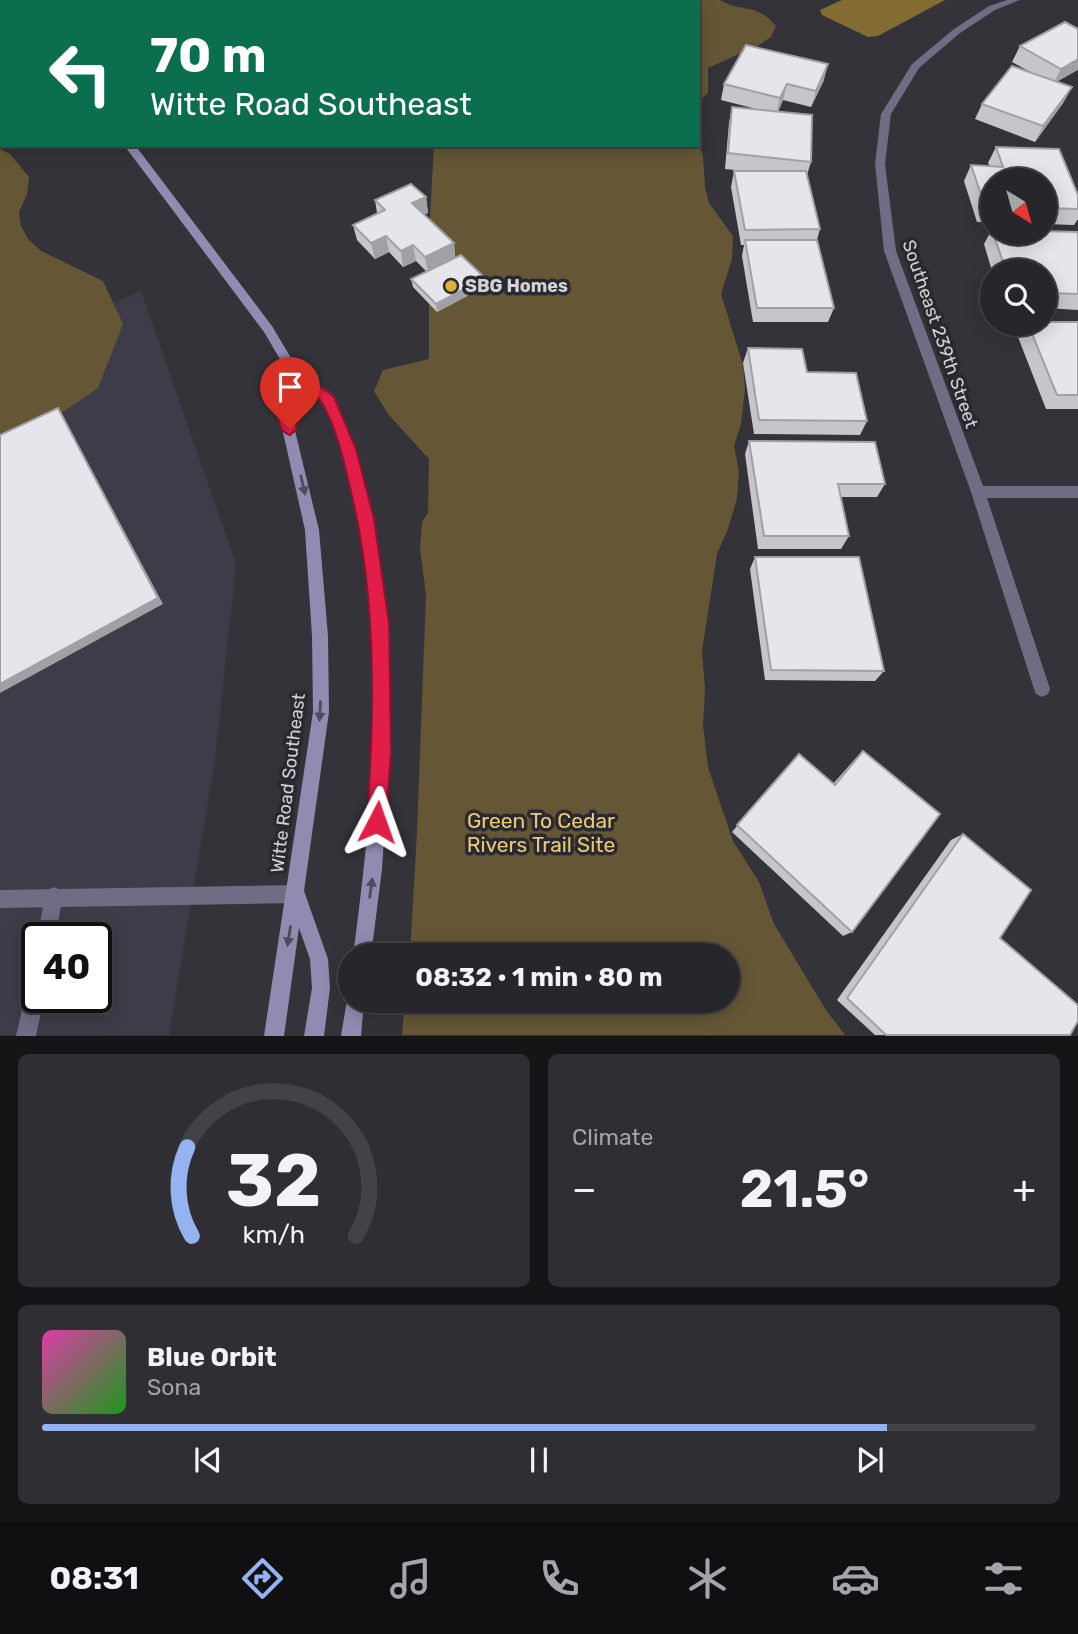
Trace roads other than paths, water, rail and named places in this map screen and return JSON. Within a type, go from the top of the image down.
[{"type":"street","name":"Southeast 239th Street","points":[[1016,0],[983,13],[915,66],[886,114],[880,164],[890,251],[978,492],[1042,689]]},
{"type":"street","points":[[131,147],[268,329],[293,371],[327,397],[348,449],[366,519],[381,624],[382,751],[373,869],[364,943]]},
{"type":"street","name":"Witte Road Southeast","points":[[274,1035],[321,712],[320,636],[312,530],[284,410],[293,371]]},
{"type":"street","points":[[978,492],[1078,492]]},
{"type":"street","points":[[0,899],[296,894],[319,958],[321,988],[314,1035]]},
{"type":"street","points":[[49,922],[54,896]]},
{"type":"street","points":[[26,1035],[31,1013]]},
{"type":"street","points":[[351,1035],[354,1013]]},
{"type":"place","name":"SBG Homes","points":[[451,286]]},
{"type":"park label","name":"Green To Cedar Rivers Trail Site","points":[[541,832]]}]
